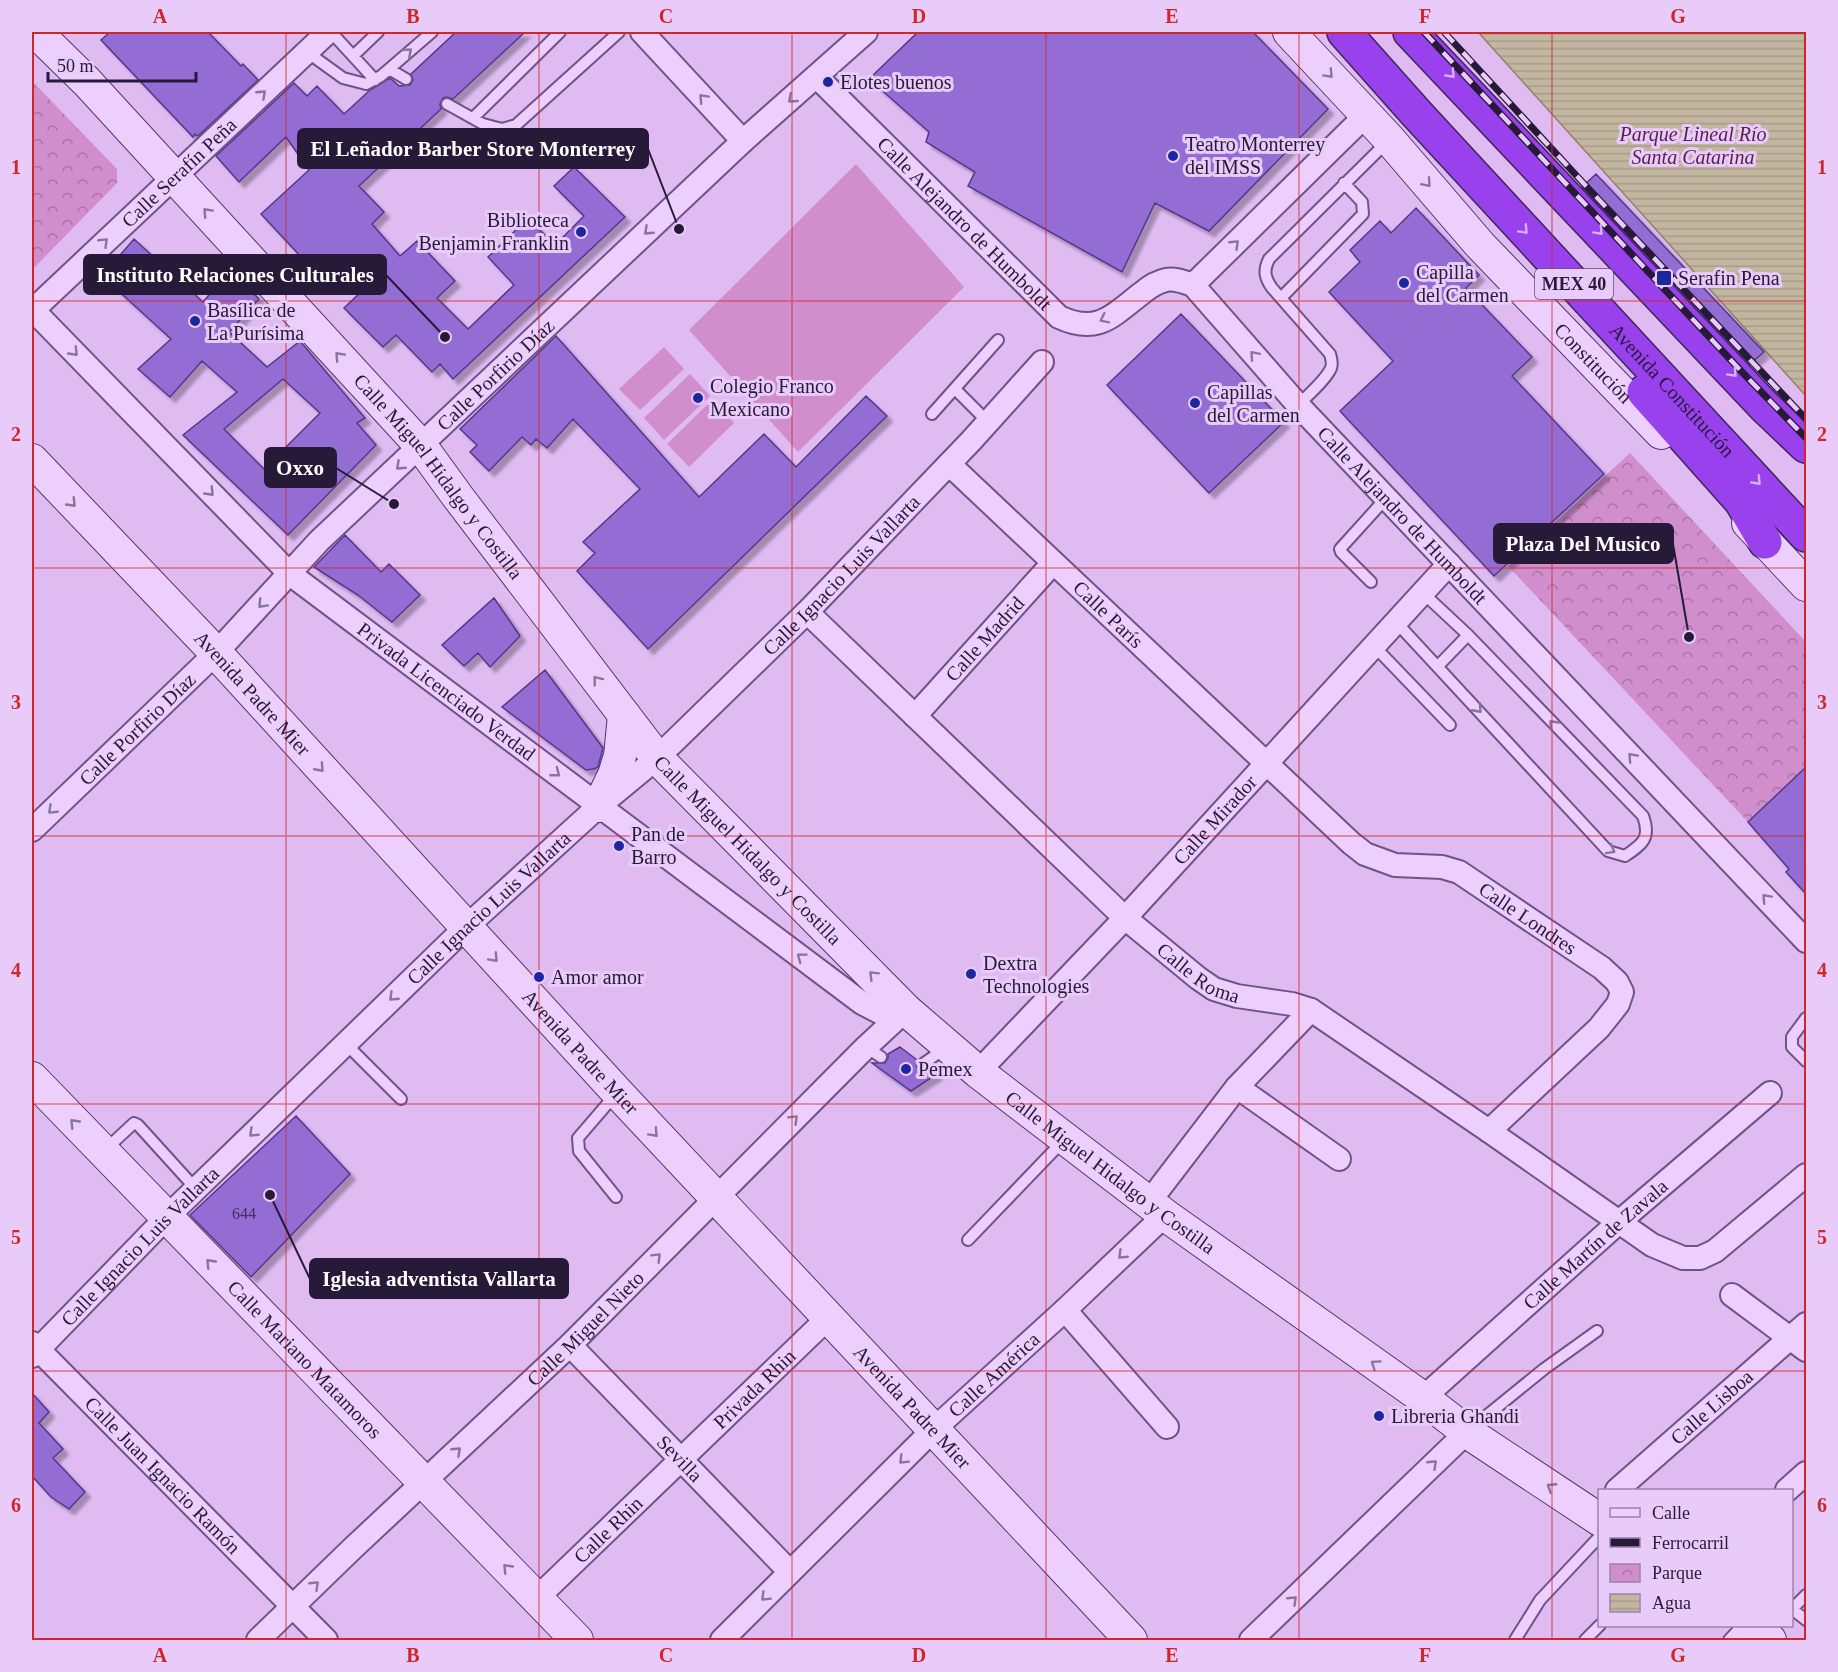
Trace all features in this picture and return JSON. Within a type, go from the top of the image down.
[{"type":"highway","name":"Avenida Constitución","points":[[1342,32],[1806,535]]},
{"type":"highway","points":[[1342,32],[1403,122],[1497,232],[1741,501],[1765,542]]},
{"type":"highway","name":"MEX 40","points":[[1410,32],[1764,406],[1806,446]]},
{"type":"highway","points":[[1764,406],[1806,454]]},
{"type":"street","name":"Calle Miguel Hidalgo y Costilla","points":[[36,32],[87,82],[421,446],[657,759],[904,1007],[978,1072],[1156,1208],[1423,1398],[1467,1432],[1597,1519]]},
{"type":"street","name":"Calle Serafín Peña","points":[[32,311],[329,32]]},
{"type":"street","points":[[642,32],[743,141]]},
{"type":"street","name":"Calle Porfirio Díaz","points":[[32,830],[216,653],[320,541],[743,141],[866,32]]},
{"type":"street","name":"Constitución","points":[[1289,32],[1389,139],[1480,245],[1806,585]]},
{"type":"street","name":"Calle Alejandro de Humboldt","points":[[817,77],[1059,317],[1076,324],[1094,324],[1108,319],[1151,285],[1165,280],[1177,280],[1193,285],[1298,405],[1806,941]]},
{"type":"street","points":[[1193,285],[1366,115]]},
{"type":"street","name":"Privada Licenciado Verdad","points":[[32,311],[290,574],[485,718],[862,1003],[884,1014],[904,1007]]},
{"type":"street","name":"Calle Ignacio Luis Vallarta","points":[[34,1349],[465,928],[599,806],[657,759],[807,612],[949,464],[1042,362]]},
{"type":"street","name":"Avenida Padre Mier","points":[[32,460],[216,653],[465,928],[715,1198],[1131,1641]]},
{"type":"street","name":"Calle París","points":[[949,464],[1266,764]]},
{"type":"street","name":"Calle Madrid","points":[[915,716],[1053,563]]},
{"type":"street","name":"Calle Mirador","points":[[978,1072],[1125,918],[1449,564]]},
{"type":"street","name":"Calle Roma","points":[[807,612],[1125,918],[1198,978],[1215,989],[1237,996],[1292,1004],[1311,1010],[1652,1245],[1683,1258],[1700,1258],[1715,1251],[1806,1175]]},
{"type":"street","points":[[599,806],[614,775],[620,756],[624,715]]},
{"type":"street","name":"Calle Londres","points":[[1266,764],[1365,854],[1395,865],[1442,867],[1459,872],[1602,968],[1617,982],[1622,992],[1618,1004],[1599,1028],[1489,1131]]},
{"type":"street","name":"Calle Miguel Nieto","points":[[258,1641],[570,1345],[715,1198],[874,1052],[904,1007]]},
{"type":"street","name":"Calle América","points":[[722,1641],[933,1430],[1065,1310],[1156,1208],[1238,1087],[1311,1010]]},
{"type":"street","name":"Calle Mariano Matamoros","points":[[32,1078],[576,1641]]},
{"type":"street","points":[[1238,1087],[1339,1159]]},
{"type":"street","name":"Calle Martín de Zavala","points":[[1423,1398],[1619,1222],[1770,1094]]},
{"type":"street","points":[[1732,1295],[1801,1337]]},
{"type":"street","points":[[1065,1310],[1167,1427]]},
{"type":"street","name":"Privada Rhin","points":[[681,1461],[829,1317]]},
{"type":"street","name":"Calle Lisboa","points":[[1619,1489],[1801,1337]]},
{"type":"street","name":"Sevilla","points":[[570,1345],[790,1572]]},
{"type":"street","name":"Calle Juan Ignacio Ramón","points":[[34,1349],[326,1641]]},
{"type":"street","points":[[1251,1641],[1467,1432]]},
{"type":"street","name":"Calle Rhin","points":[[536,1599],[681,1461]]},
{"type":"street","points":[[1789,1489],[1806,1473]]},
{"type":"lane","points":[[329,32],[375,80]]},
{"type":"lane","points":[[353,56],[378,32]]},
{"type":"lane","points":[[307,52],[343,78],[366,84],[389,69],[432,32]]},
{"type":"lane","points":[[472,118],[560,32]]},
{"type":"lane","points":[[447,104],[483,124],[502,129],[516,125],[619,32]]},
{"type":"lane","points":[[389,69],[406,79]]},
{"type":"lane","points":[[1298,405],[1331,369],[1332,362],[1330,354],[1266,279],[1265,268],[1269,259],[1389,139]]},
{"type":"lane","points":[[1281,298],[1363,214],[1362,202],[1344,183]]},
{"type":"lane","points":[[932,414],[998,340]]},
{"type":"lane","points":[[955,389],[988,422]]},
{"type":"lane","points":[[1371,582],[1340,549],[1387,497]]},
{"type":"lane","points":[[1396,622],[1608,851],[1624,856],[1638,847],[1645,839],[1647,828],[1643,816],[1468,635],[1423,592]]},
{"type":"lane","points":[[1438,666],[1468,635]]},
{"type":"lane","points":[[1374,646],[1450,725]]},
{"type":"lane","points":[[1806,1018],[1792,1037],[1792,1047],[1806,1060]]},
{"type":"lane","points":[[345,1043],[400,1099]]},
{"type":"lane","points":[[923,1064],[948,1046]]},
{"type":"lane","points":[[616,1197],[579,1151],[578,1138],[617,1092]]},
{"type":"lane","points":[[102,1152],[134,1123],[196,1189]]},
{"type":"lane","points":[[968,1240],[1066,1139]]},
{"type":"lane","points":[[1467,1432],[1544,1369],[1597,1331]]},
{"type":"lane","points":[[1515,1641],[1540,1600],[1597,1519]]},
{"type":"lane","points":[[1793,1607],[1806,1596]]},
{"type":"lane","points":[[1793,1610],[1806,1620]]},
{"type":"lane","points":[[1585,1641],[1598,1626]]},
{"type":"lane","points":[[1729,1641],[1759,1630]]},
{"type":"green space","points":[[32,81],[117,169],[117,183],[32,270]]},
{"type":"green space","points":[[856,164],[964,287],[798,452],[689,330]]},
{"type":"green space","points":[[664,347],[684,369],[640,410],[619,389]]},
{"type":"green space","points":[[690,374],[710,396],[664,440],[644,418]]},
{"type":"green space","points":[[713,399],[734,423],[689,467],[667,444]]},
{"type":"green space","points":[[1630,453],[1806,642],[1806,767],[1748,822],[1508,566]]},
{"type":"water","name":"Parque Lineal Río Santa Catarina","points":[[1478,32],[1806,32],[1806,396]]},
{"type":"building","points":[[110,32],[208,32],[258,80],[198,136],[195,134],[193,137],[101,40]]},
{"type":"building","points":[[456,32],[525,32],[453,99],[443,98],[440,104],[441,109],[359,186],[384,212],[372,224],[400,256],[417,241],[455,281],[437,298],[468,329],[514,285],[488,257],[528,218],[555,245],[584,216],[554,186],[574,167],[625,217],[453,379],[440,364],[432,372],[396,335],[383,347],[344,308],[363,290],[334,260],[318,275],[261,214],[309,170],[286,137],[239,182],[216,156],[294,83],[307,96],[317,86],[344,114],[370,90],[390,78],[399,86],[410,85],[413,80],[411,74]]},
{"type":"building","name":"Teatro Monterrey del IMSS","points":[[918,32],[1253,32],[1328,109],[1209,231],[1155,203],[1122,272],[968,186],[975,172],[926,142],[929,132],[869,79]]},
{"type":"building","points":[[1596,174],[1764,352],[1750,364],[1582,187]]},
{"type":"building","points":[[1416,208],[1479,275],[1466,288],[1532,357],[1512,376],[1604,474],[1494,576],[1340,411],[1393,361],[1329,292],[1360,262],[1350,250],[1380,221],[1391,233]]},
{"type":"building","points":[[134,239],[203,302],[230,270],[259,299],[229,332],[267,367],[300,341],[365,418],[357,423],[376,445],[288,535],[183,435],[237,392],[202,361],[170,397],[138,369],[171,339],[102,276]],"holes":[[[283,379],[320,413],[264,469],[224,429]]]},
{"type":"building","name":"Capillas del Carmen","points":[[1181,314],[1284,422],[1209,493],[1107,385]]},
{"type":"building","points":[[556,336],[699,497],[764,434],[796,467],[866,396],[887,416],[648,649],[577,571],[595,553],[583,542],[640,489],[573,419],[547,448],[536,439],[531,445],[522,437],[489,471],[470,452],[477,445],[460,429]]},
{"type":"building","points":[[345,535],[381,572],[389,564],[420,595],[392,622],[358,595],[314,567]]},
{"type":"building","points":[[494,598],[520,636],[490,667],[478,653],[464,666],[442,645]]},
{"type":"building","points":[[545,670],[603,748],[598,767],[586,770],[502,707]]},
{"type":"building","points":[[1806,767],[1806,894],[1786,872],[1789,869],[1748,822]]},
{"type":"building","name":"Pemex","points":[[900,1047],[917,1060],[916,1065],[919,1071],[929,1069],[937,1074],[911,1091],[872,1063],[885,1063],[888,1054]]},
{"type":"building","points":[[296,1116],[350,1174],[251,1277],[190,1215]]},
{"type":"building","points":[[32,1393],[49,1412],[39,1423],[63,1449],[53,1458],[85,1492],[69,1509],[51,1497],[32,1476]]},
{"type":"railway","points":[[1424,32],[1806,438]]},
{"type":"railway","points":[[1444,32],[1806,419]]},
{"type":"place","name":"Elotes buenos","points":[[828,82]]},
{"type":"place","name":"Teatro Monterrey del IMSS","points":[[1173,156]]},
{"type":"place","name":"El Leñador Barber Store Monterrey","points":[[679,229]]},
{"type":"place","name":"Biblioteca Benjamin Franklin","points":[[581,232]]},
{"type":"place","name":"Serafin Pena","points":[[1664,278]]},
{"type":"place","name":"Capilla del Carmen","points":[[1404,283]]},
{"type":"place","name":"Basílica de La Purísima","points":[[195,321]]},
{"type":"place","name":"Instituto Relaciones Culturales","points":[[445,337]]},
{"type":"place","name":"Colegio Franco Mexicano","points":[[698,398]]},
{"type":"place","name":"Capillas del Carmen","points":[[1195,403]]},
{"type":"place","name":"Oxxo","points":[[394,504]]},
{"type":"place","name":"Plaza Del Musico","points":[[1689,637]]},
{"type":"place","name":"Pan de Barro","points":[[619,846]]},
{"type":"place","name":"Dextra Technologies","points":[[971,974]]},
{"type":"place","name":"Amor amor","points":[[539,977]]},
{"type":"place","name":"Pemex","points":[[906,1069]]},
{"type":"place","name":"Iglesia adventista Vallarta","points":[[270,1195]]},
{"type":"place","name":"Libreria Ghandi","points":[[1379,1416]]}]
